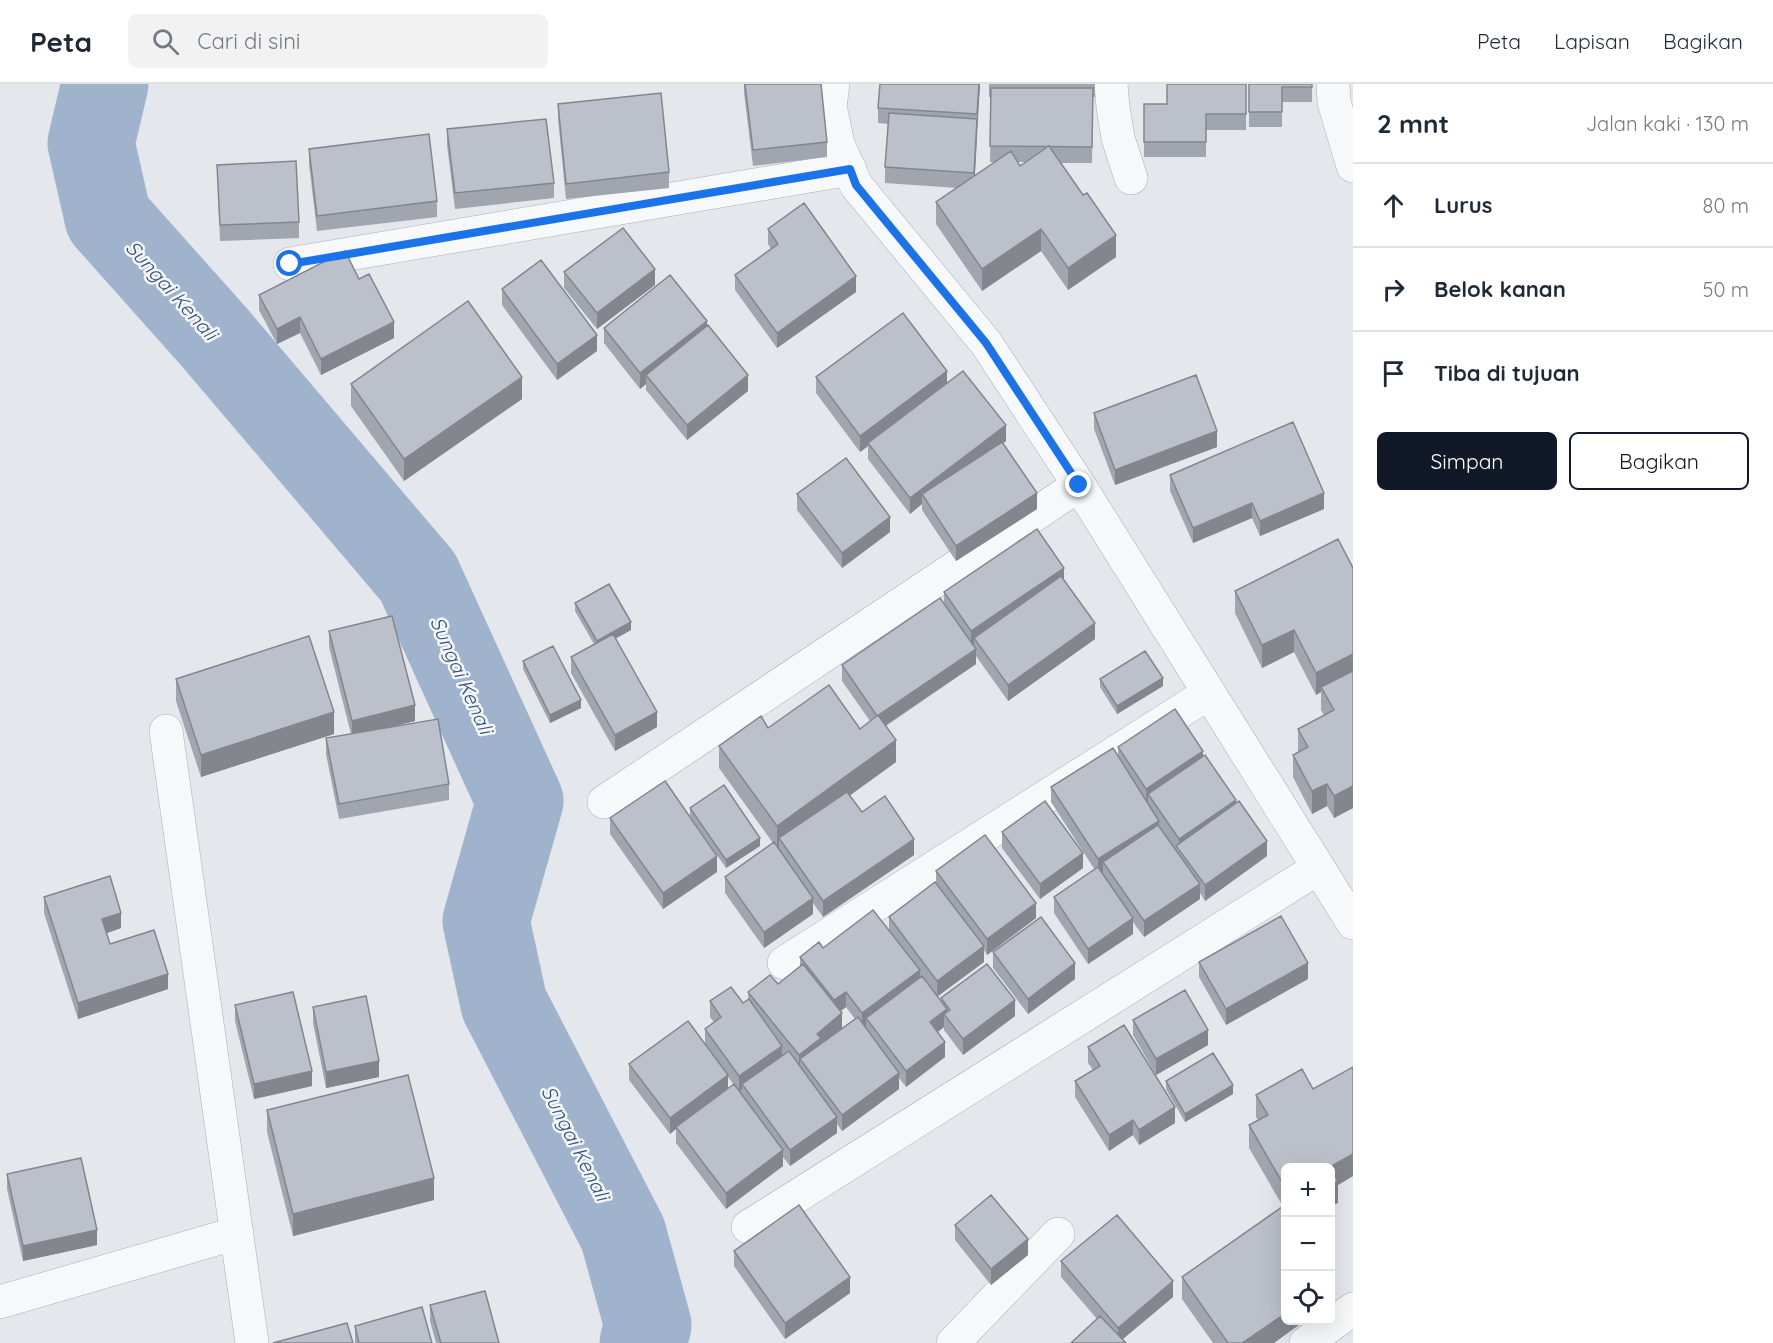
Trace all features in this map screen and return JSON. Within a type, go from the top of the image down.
[{"type":"street","points":[[833,84],[830,106],[838,144],[856,185],[986,343],[1079,485],[1353,923]]},
{"type":"street","points":[[1111,84],[1118,138],[1131,178]]},
{"type":"street","points":[[1333,84],[1334,102],[1353,166]]},
{"type":"street","points":[[290,264],[850,169]]},
{"type":"street","points":[[604,802],[1079,485]]},
{"type":"street","points":[[784,963],[1209,693]]},
{"type":"street","points":[[166,731],[252,1343]]},
{"type":"street","points":[[748,1227],[1318,868]]},
{"type":"street","points":[[0,1302],[237,1233]]},
{"type":"street","points":[[953,1343],[1058,1234]]},
{"type":"street","points":[[1306,1343],[1353,1309]]},
{"type":"building","points":[[745,84],[821,84],[827,142],[753,150]]},
{"type":"building","points":[[880,84],[979,84],[977,114],[878,108]]},
{"type":"building","points":[[1167,84],[1246,84],[1246,114],[1206,114],[1206,142],[1144,142],[1144,104],[1167,104]]},
{"type":"building","points":[[1249,84],[1312,84],[1312,87],[1282,87],[1282,112],[1249,112]]},
{"type":"building","points":[[991,88],[1093,88],[1092,147],[990,146]]},
{"type":"building","points":[[661,93],[669,172],[566,184],[558,104]]},
{"type":"building","points":[[889,113],[977,119],[974,173],[885,167]]},
{"type":"building","points":[[546,119],[554,183],[455,193],[447,129]]},
{"type":"building","points":[[429,134],[437,201],[317,216],[309,149]]},
{"type":"building","points":[[1049,146],[1083,195],[1087,193],[1116,235],[1068,268],[1041,229],[982,269],[936,202],[1011,151],[1020,166]]},
{"type":"building","points":[[296,161],[299,222],[220,225],[217,165]]},
{"type":"building","points":[[804,203],[856,276],[777,333],[735,275],[778,244],[768,229]]},
{"type":"building","points":[[623,228],[655,269],[597,313],[564,272]]},
{"type":"building","points":[[345,251],[359,279],[369,274],[394,322],[321,359],[300,317],[277,329],[259,295]]},
{"type":"building","points":[[541,260],[597,335],[557,364],[502,289]]},
{"type":"building","points":[[670,275],[707,321],[640,373],[604,328]]},
{"type":"building","points":[[468,301],[522,377],[404,459],[351,384]]},
{"type":"building","points":[[903,313],[947,371],[860,436],[816,377]]},
{"type":"building","points":[[708,325],[748,375],[687,425],[646,375]]},
{"type":"building","points":[[963,371],[1006,425],[910,498],[868,443]]},
{"type":"building","points":[[1196,375],[1217,431],[1115,470],[1094,413]]},
{"type":"building","points":[[1293,422],[1324,493],[1260,521],[1252,503],[1193,528],[1170,475]]},
{"type":"building","points":[[1002,442],[1037,493],[956,546],[922,494]]},
{"type":"building","points":[[846,458],[890,517],[842,553],[797,494]]},
{"type":"building","points":[[1037,529],[1064,568],[971,631],[944,592]]},
{"type":"building","points":[[1338,539],[1353,568],[1353,654],[1316,673],[1294,630],[1262,645],[1235,591]]},
{"type":"building","points":[[1061,576],[1095,623],[1008,685],[974,638]]},
{"type":"building","points":[[609,584],[631,622],[597,641],[575,603]]},
{"type":"building","points":[[940,598],[976,649],[877,716],[842,665]]},
{"type":"building","points":[[392,616],[415,705],[352,721],[329,631]]},
{"type":"building","points":[[613,634],[657,712],[615,735],[571,657]]},
{"type":"building","points":[[309,636],[334,712],[201,755],[176,679]]},
{"type":"building","points":[[553,646],[581,700],[550,715],[523,661]]},
{"type":"building","points":[[1145,651],[1163,678],[1117,706],[1100,679]]},
{"type":"building","points":[[1353,671],[1353,786],[1334,796],[1327,784],[1312,791],[1293,755],[1308,747],[1298,729],[1334,710],[1321,687]]},
{"type":"building","points":[[829,685],[860,729],[878,715],[896,740],[777,826],[719,746],[761,716],[768,728]]},
{"type":"building","points":[[1175,709],[1203,751],[1146,789],[1118,747]]},
{"type":"building","points":[[438,719],[449,784],[339,804],[326,738]]},
{"type":"building","points":[[1113,748],[1159,821],[1098,859],[1051,787]]},
{"type":"building","points":[[1205,755],[1236,800],[1179,839],[1148,794]]},
{"type":"building","points":[[665,781],[717,856],[663,893],[610,818]]},
{"type":"building","points":[[724,785],[760,838],[726,860],[690,808]]},
{"type":"building","points":[[847,792],[862,812],[885,796],[914,839],[823,901],[779,838]]},
{"type":"building","points":[[1045,801],[1083,853],[1040,884],[1002,832]]},
{"type":"building","points":[[1239,801],[1267,841],[1205,885],[1176,846]]},
{"type":"building","points":[[1158,825],[1200,884],[1144,921],[1103,862]]},
{"type":"building","points":[[985,835],[1036,903],[987,939],[936,871]]},
{"type":"building","points":[[774,842],[813,898],[764,932],[725,877]]},
{"type":"building","points":[[1098,867],[1133,918],[1088,949],[1054,897]]},
{"type":"building","points":[[110,876],[121,913],[102,919],[110,944],[154,930],[168,974],[78,1003],[44,897]]},
{"type":"building","points":[[935,882],[984,946],[937,981],[889,917]]},
{"type":"building","points":[[873,910],[920,970],[862,1013],[846,992],[834,1000],[800,957],[819,942],[823,948]]},
{"type":"building","points":[[1281,916],[1308,963],[1226,1009],[1199,962]]},
{"type":"building","points":[[1041,917],[1075,963],[1028,999],[993,952]]},
{"type":"building","points":[[803,964],[842,1013],[817,1034],[821,1038],[799,1055],[748,992],[770,975],[778,984]]},
{"type":"building","points":[[987,964],[1015,1000],[963,1039],[944,1014],[950,1010],[941,998]]},
{"type":"building","points":[[922,976],[947,1009],[930,1022],[945,1042],[906,1071],[866,1018]]},
{"type":"building","points":[[731,987],[743,1003],[749,999],[782,1046],[739,1076],[705,1029],[721,1017],[710,1001]]},
{"type":"building","points":[[1185,990],[1208,1030],[1156,1059],[1133,1020]]},
{"type":"building","points":[[293,992],[312,1071],[254,1084],[235,1005]]},
{"type":"building","points":[[366,996],[379,1061],[326,1072],[313,1007]]},
{"type":"building","points":[[858,1017],[899,1073],[842,1115],[800,1059]]},
{"type":"building","points":[[688,1021],[728,1075],[670,1118],[629,1064]]},
{"type":"building","points":[[1124,1025],[1175,1107],[1139,1130],[1133,1120],[1109,1135],[1075,1081],[1100,1066],[1088,1047]]},
{"type":"building","points":[[789,1051],[837,1117],[790,1150],[742,1084]]},
{"type":"building","points":[[1213,1053],[1233,1085],[1185,1114],[1166,1081]]},
{"type":"building","points":[[1353,1067],[1353,1154],[1335,1164],[1281,1163],[1281,1180],[1249,1125],[1268,1115],[1256,1095],[1302,1069],[1313,1089]]},
{"type":"building","points":[[408,1075],[434,1178],[293,1214],[267,1110]]},
{"type":"building","points":[[734,1084],[783,1150],[726,1193],[676,1127]]},
{"type":"building","points":[[81,1158],[97,1230],[23,1246],[7,1174]]},
{"type":"building","points":[[991,1195],[1028,1239],[991,1269],[955,1225]]},
{"type":"building","points":[[799,1205],[850,1277],[785,1323],[734,1251]]},
{"type":"building","points":[[1281,1208],[1281,1316],[1242,1343],[1228,1343],[1182,1277]]},
{"type":"building","points":[[1117,1215],[1173,1281],[1118,1328],[1061,1261]]},
{"type":"building","points":[[485,1291],[499,1343],[441,1343],[430,1305]]},
{"type":"building","points":[[422,1307],[432,1343],[359,1343],[355,1326]]},
{"type":"building","points":[[1100,1316],[1126,1343],[1071,1343]]},
{"type":"building","points":[[347,1323],[353,1343],[273,1343]]},
{"type":"waterway","name":"Sungai Kenali","points":[[105,84],[91,143],[108,218],[215,338],[418,577],[520,801],[486,921],[504,1004],[623,1234],[648,1325],[643,1343]]},
{"type":"route","points":[[290,264],[850,169],[856,185],[986,343],[1079,485]]}]
